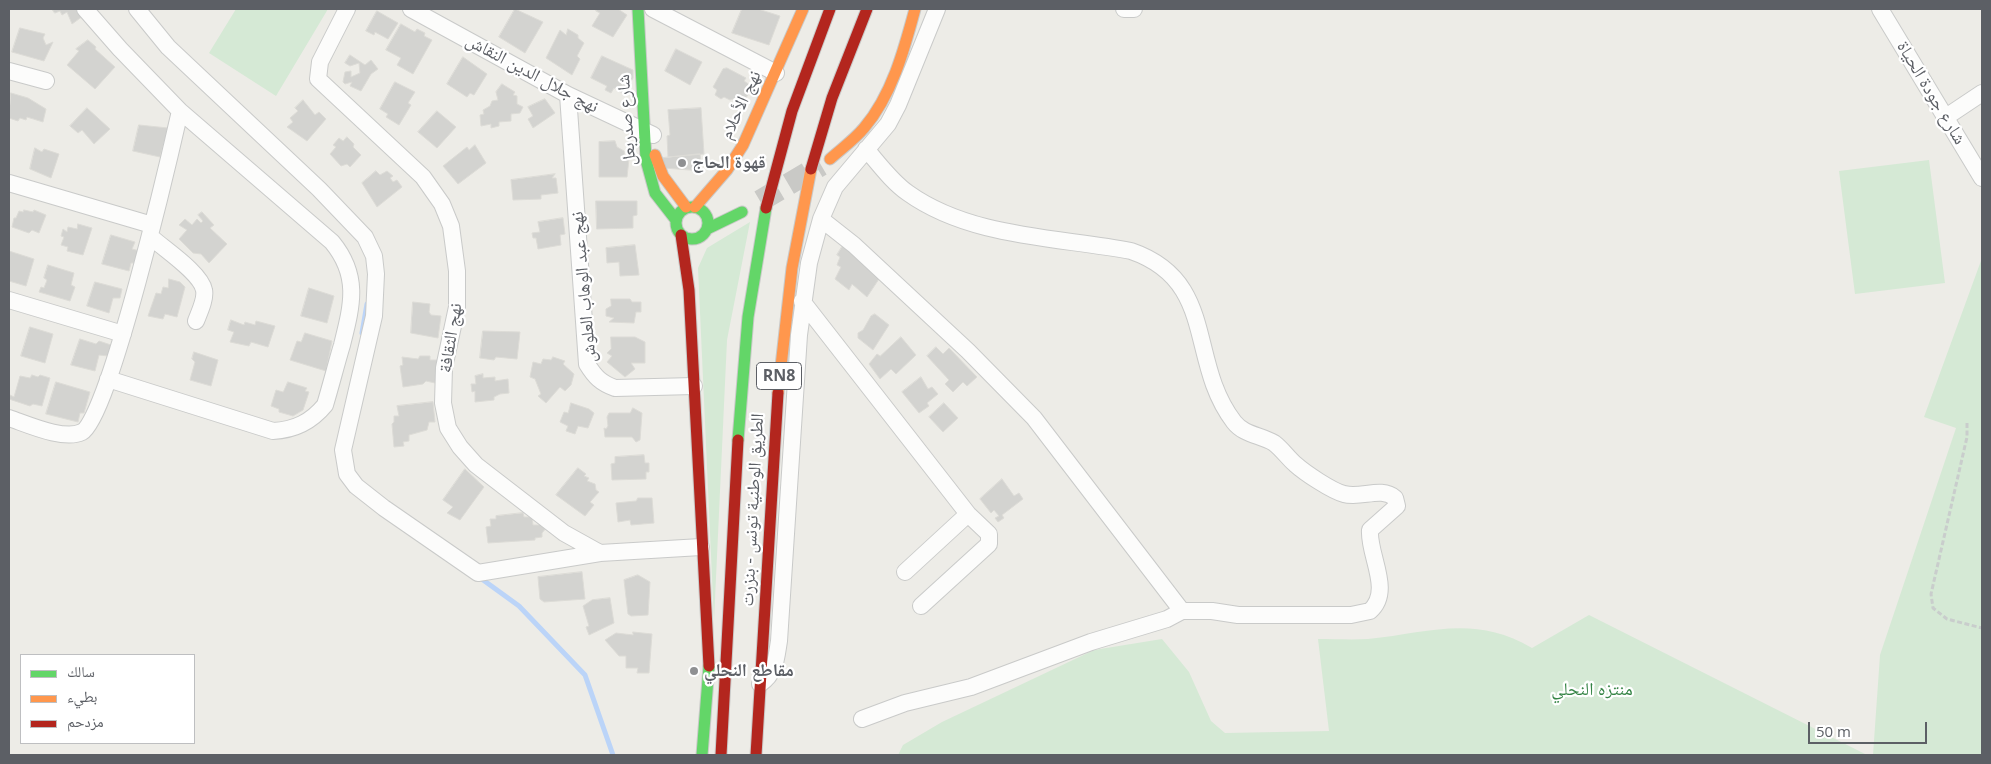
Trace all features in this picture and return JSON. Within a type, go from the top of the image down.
[{"type":"main road","name":"شارع صدربعل","points":[[638,9],[649,134],[659,168],[671,189],[691,207]]},
{"type":"main road","name":"شارع صدربعل","points":[[651,9],[649,134],[646,160],[653,190],[659,202],[676,220]]},
{"type":"main road","name":"نهج الأحلام","points":[[691,207],[727,170],[743,145],[803,9]]},
{"type":"main road","name":"الطريق الوطنية تونس - بنزرت","points":[[721,755],[739,426],[751,290],[760,238],[776,169],[796,101],[830,9]]},
{"type":"main road","name":"الطريق الوطنية تونس - بنزرت","points":[[756,755],[776,414],[786,308],[806,189],[819,139],[850,46],[867,9]]},
{"type":"main road","points":[[830,159],[864,127],[882,98],[902,54],[915,9]]},
{"type":"main road","points":[[689,290],[706,215],[691,207],[678,214],[676,220],[681,235],[689,290],[700,547],[709,671],[702,755]]},
{"type":"main road","points":[[700,242],[742,212]]},
{"type":"main road","points":[[681,235],[700,242]]},
{"type":"street","points":[[85,9],[120,49],[180,111],[332,242],[342,254],[349,271],[352,306],[326,405],[317,415],[302,425],[288,430],[273,431],[108,379]]},
{"type":"street","points":[[137,9],[168,47],[319,189],[365,237],[374,256],[376,296],[374,316],[343,450],[344,462],[350,479],[384,508],[478,573],[600,553],[700,547]]},
{"type":"street","name":"نهج الثقافة","points":[[347,9],[320,62],[318,79],[423,178],[442,204],[451,226],[457,271],[457,307],[444,368],[443,402],[448,428],[460,447],[476,465],[564,532],[600,553]]},
{"type":"street","name":"نهج جلال الدين النقاش","points":[[411,9],[568,95],[649,134]]},
{"type":"street","points":[[651,9],[776,73]]},
{"type":"street","points":[[760,684],[768,678],[775,668],[779,641],[802,301],[821,219],[835,187],[883,130],[898,105],[937,9]]},
{"type":"street","points":[[1124,9],[1134,9]]},
{"type":"street","name":"شارع جودة الحياة","points":[[1880,9],[1982,178]]},
{"type":"street","points":[[9,70],[46,82]]},
{"type":"street","points":[[1946,118],[1982,93]]},
{"type":"street","name":"نهج عبد الوهاب العلوش","points":[[568,95],[587,364],[594,375],[604,384],[615,388],[694,386]]},
{"type":"street","points":[[9,418],[66,435],[82,432],[89,425],[108,379],[152,231],[180,111]]},
{"type":"street","points":[[862,719],[905,703],[971,687],[1091,642],[1167,619],[1182,611],[1212,610],[1238,615],[1351,615],[1370,611],[1379,600],[1380,588],[1371,549],[1370,530],[1397,506],[1395,498],[1386,492],[1352,496],[1342,494],[1297,466],[1273,443],[1243,430],[1234,422],[1212,378],[1190,300],[1179,282],[1167,268],[1149,257],[1131,251],[994,230],[962,219],[908,193],[866,149]]},
{"type":"street","points":[[9,183],[152,231],[202,284],[205,292],[196,321]]},
{"type":"street","points":[[821,219],[854,245],[968,350],[1034,418],[1182,611]]},
{"type":"street","points":[[9,300],[122,334]]},
{"type":"street","points":[[802,301],[968,514],[986,530],[990,540],[989,544],[921,606]]},
{"type":"street","points":[[905,572],[968,514]]},
{"type":"path","points":[[1967,423],[1967,437],[1931,594],[1933,608],[1947,619],[1982,628]]},
{"type":"green space","points":[[236,9],[328,9],[276,96],[209,53]]},
{"type":"green space","points":[[1929,160],[1945,283],[1855,294],[1839,171]]},
{"type":"green space","points":[[750,222],[727,340],[714,621],[698,268],[707,248]]},
{"type":"green space","points":[[1982,258],[1982,755],[1873,755],[1880,655],[1956,428],[1924,417]]},
{"type":"green space","name":"منتزه النحلي","points":[[1589,615],[1867,755],[898,755],[903,745],[942,722],[1094,650],[1162,639],[1189,672],[1211,721],[1225,733],[1329,731],[1318,639],[1368,639],[1451,628],[1490,631],[1532,648]]},
{"type":"building","points":[[52,9],[75,9],[79,10],[83,16],[72,24],[67,12],[62,15],[60,11],[55,13]]},
{"type":"building","points":[[515,9],[543,22],[525,53],[499,37]]},
{"type":"building","points":[[597,9],[618,9],[627,15],[613,37],[592,26],[600,13],[596,11]]},
{"type":"building","points":[[742,9],[758,9],[780,16],[769,45],[732,33]]},
{"type":"building","points":[[377,11],[398,23],[388,39],[375,32],[374,35],[366,31]]},
{"type":"building","points":[[401,24],[415,32],[417,29],[425,33],[424,36],[432,40],[413,74],[397,65],[401,58],[386,50]]},
{"type":"building","points":[[20,28],[45,34],[43,38],[46,45],[53,42],[44,61],[12,52]]},
{"type":"building","points":[[568,29],[578,35],[578,38],[584,43],[577,56],[580,59],[572,75],[546,58],[560,30],[566,35]]},
{"type":"building","points":[[88,40],[115,67],[95,89],[67,65],[79,51],[76,49]]},
{"type":"building","points":[[676,49],[702,62],[690,85],[665,71]]},
{"type":"building","points":[[350,55],[365,65],[371,60],[378,69],[371,74],[361,91],[350,86],[352,82],[345,84],[343,82],[345,72],[351,71],[351,77],[360,73],[359,63],[350,66],[345,63]]},
{"type":"building","points":[[602,56],[633,70],[633,78],[624,94],[614,88],[611,93],[605,90],[607,86],[591,78]]},
{"type":"building","points":[[463,57],[487,74],[474,95],[470,93],[467,97],[447,84]]},
{"type":"building","points":[[727,68],[746,78],[744,81],[753,87],[744,101],[739,103],[737,98],[730,100],[724,97],[721,99],[715,95],[717,90],[713,87],[723,69]]},
{"type":"building","points":[[395,82],[415,92],[408,103],[411,105],[399,125],[386,117],[388,114],[380,109]]},
{"type":"building","points":[[502,84],[515,92],[513,95],[517,96],[517,104],[523,107],[520,113],[511,114],[511,121],[499,122],[499,126],[491,128],[491,124],[481,126],[480,115],[484,114],[483,110],[490,106],[492,101],[498,100],[496,92]]},
{"type":"building","points":[[11,93],[28,98],[46,109],[43,122],[27,117],[26,120],[20,118],[18,121],[9,118]]},
{"type":"building","points":[[545,99],[555,113],[533,128],[528,119],[533,116],[528,107]]},
{"type":"building","points":[[303,100],[315,115],[319,112],[326,119],[307,141],[287,127],[293,122],[290,118],[298,111],[295,108]]},
{"type":"building","points":[[87,108],[110,129],[94,144],[82,130],[78,133],[70,126]]},
{"type":"building","points":[[701,108],[704,154],[668,157],[667,136],[670,135],[668,110]]},
{"type":"building","points":[[437,111],[456,127],[437,148],[418,132]]},
{"type":"building","points":[[139,125],[168,128],[160,157],[133,151]]},
{"type":"building","points":[[347,137],[361,155],[350,167],[347,164],[341,166],[330,154],[336,147],[333,145],[339,138],[343,141]]},
{"type":"building","points":[[615,141],[617,147],[624,151],[625,157],[629,159],[627,177],[599,177],[599,142]]},
{"type":"building","points":[[475,145],[486,163],[458,184],[443,166],[467,147],[469,150]]},
{"type":"building","points":[[35,148],[42,152],[44,149],[59,154],[51,178],[30,169]]},
{"type":"building","name":"قهوة الحاج","points":[[700,154],[702,171],[664,168],[663,158]]},
{"type":"building","points":[[376,171],[380,175],[387,171],[393,176],[390,178],[393,182],[397,180],[402,187],[377,207],[362,183]]},
{"type":"building","points":[[555,174],[552,178],[556,178],[558,193],[541,195],[541,199],[513,200],[511,180]]},
{"type":"building","points":[[596,201],[637,201],[637,215],[633,216],[633,228],[597,229]]},
{"type":"building","points":[[24,210],[33,212],[34,210],[46,215],[39,233],[32,230],[29,233],[12,227],[14,218],[16,218],[19,211],[23,212]]},
{"type":"building","points":[[202,212],[214,225],[210,228],[227,244],[209,263],[201,254],[193,253],[179,239],[187,230],[179,225],[185,219],[192,225],[197,219],[201,223],[203,221],[198,215]]},
{"type":"building","points":[[563,218],[565,234],[560,235],[561,245],[538,249],[536,238],[533,238],[532,233],[540,232],[538,222]]},
{"type":"building","points":[[78,224],[92,228],[83,255],[67,251],[68,247],[61,245],[64,237],[61,236],[63,229],[67,232],[68,227],[77,229]]},
{"type":"building","points":[[111,235],[135,242],[132,249],[140,251],[136,263],[131,263],[129,271],[102,264]]},
{"type":"building","points":[[845,242],[881,276],[867,297],[852,284],[849,290],[835,279],[841,267],[837,265],[840,257],[837,255]]},
{"type":"building","points":[[635,245],[639,275],[620,276],[619,262],[607,263],[606,248]]},
{"type":"building","points":[[9,251],[34,259],[26,286],[9,281]]},
{"type":"building","points":[[48,265],[74,273],[71,285],[75,287],[70,301],[39,292],[41,287],[44,288],[47,280],[44,278]]},
{"type":"building","points":[[169,279],[180,282],[185,287],[177,317],[165,314],[163,319],[148,316],[156,293],[161,294],[163,287],[168,288]]},
{"type":"building","points":[[95,282],[122,289],[120,298],[113,298],[109,313],[87,306]]},
{"type":"building","points":[[309,288],[334,296],[327,323],[301,316]]},
{"type":"building","points":[[611,299],[630,299],[632,302],[641,302],[641,312],[636,312],[634,323],[609,322],[614,318],[606,316],[606,309],[611,306]]},
{"type":"building","points":[[413,302],[430,304],[429,312],[431,315],[441,316],[438,338],[411,333]]},
{"type":"building","points":[[875,314],[889,325],[873,350],[858,338],[858,333],[863,330],[871,316]]},
{"type":"building","points":[[231,320],[244,325],[245,322],[255,325],[256,321],[275,326],[268,347],[251,342],[249,346],[230,342],[234,332],[228,330]]},
{"type":"building","points":[[30,327],[53,334],[45,363],[21,356]]},
{"type":"building","points":[[483,331],[520,332],[517,359],[496,357],[494,360],[480,358]]},
{"type":"building","points":[[305,333],[332,341],[326,371],[290,360],[297,341],[301,342]]},
{"type":"building","points":[[611,337],[635,337],[645,342],[645,363],[631,363],[635,369],[625,377],[607,362],[612,356],[607,353],[611,349]]},
{"type":"building","points":[[901,337],[916,355],[896,374],[891,369],[880,379],[869,364],[877,354],[880,356]]},
{"type":"building","points":[[80,339],[96,344],[99,341],[111,345],[108,356],[99,355],[95,371],[71,365]]},
{"type":"building","points":[[936,347],[943,354],[949,348],[977,377],[967,386],[963,382],[953,392],[945,384],[949,380],[927,356]]},
{"type":"building","points":[[194,352],[218,360],[211,386],[190,380],[195,362],[192,359]]},
{"type":"building","points":[[420,356],[430,356],[430,360],[438,360],[435,383],[426,381],[423,384],[403,387],[400,366],[403,365],[402,357],[418,359]]},
{"type":"building","points":[[553,357],[565,361],[563,364],[574,374],[571,385],[565,391],[560,387],[546,403],[538,396],[541,394],[535,379],[530,377],[533,362],[541,364],[543,359],[551,360]]},
{"type":"building","points":[[483,374],[483,378],[495,377],[495,381],[508,379],[509,393],[500,394],[494,397],[494,400],[475,402],[475,391],[472,392],[471,384],[476,384],[475,376]]},
{"type":"building","points":[[32,375],[50,378],[42,406],[33,404],[30,406],[9,399],[10,395],[14,397],[20,376],[30,378]]},
{"type":"building","points":[[921,377],[928,389],[932,387],[938,394],[927,403],[929,406],[919,413],[902,392]]},
{"type":"building","points":[[56,382],[90,392],[84,413],[80,413],[78,422],[46,414]]},
{"type":"building","points":[[288,382],[307,388],[305,391],[309,392],[303,410],[293,416],[279,412],[279,409],[271,406],[276,390],[283,392]]},
{"type":"building","points":[[433,402],[435,422],[429,422],[427,430],[409,435],[409,441],[403,442],[404,446],[394,447],[392,424],[394,416],[399,416],[397,406]]},
{"type":"building","points":[[571,403],[589,409],[594,413],[588,428],[578,426],[575,434],[566,431],[568,426],[560,422],[564,412],[568,413]]},
{"type":"building","points":[[944,403],[958,418],[943,432],[929,417]]},
{"type":"building","points":[[633,408],[642,413],[640,440],[636,442],[632,437],[605,437],[604,428],[606,429],[608,426],[607,417],[609,413],[630,413]]},
{"type":"building","points":[[644,455],[645,463],[649,463],[649,472],[646,472],[646,479],[612,480],[611,464],[615,463],[615,457]]},
{"type":"building","points":[[578,468],[586,474],[584,476],[589,478],[587,481],[595,484],[596,490],[599,492],[590,502],[594,505],[585,516],[556,495]]},
{"type":"building","points":[[465,469],[484,487],[460,520],[447,513],[453,507],[443,500]]},
{"type":"building","points":[[1002,479],[1014,496],[1019,493],[1023,499],[1002,515],[1004,518],[998,522],[995,518],[999,516],[994,510],[991,513],[980,499]]},
{"type":"building","points":[[638,498],[652,498],[654,523],[631,525],[630,520],[618,522],[616,503],[636,501]]},
{"type":"building","points":[[523,513],[524,517],[532,517],[533,525],[539,525],[541,522],[547,527],[542,533],[542,537],[535,538],[535,540],[488,543],[486,527],[491,526],[490,519],[496,519],[496,516]]},
{"type":"building","points":[[582,572],[585,599],[544,602],[540,599],[538,577]]},
{"type":"building","points":[[638,575],[650,582],[648,615],[631,616],[628,614],[624,580]]},
{"type":"building","points":[[610,598],[614,623],[589,635],[586,627],[589,626],[583,606],[592,600]]},
{"type":"building","points":[[633,632],[652,634],[649,673],[637,673],[638,668],[626,668],[626,656],[619,656],[605,640],[616,633],[633,635]]},
{"type":"waterway","points":[[362,333],[367,304]]},
{"type":"waterway","points":[[479,577],[519,606],[585,675],[613,755]]},
{"type":"tunnel","points":[[760,201],[821,165]]},
{"type":"traffic: fast","points":[[638,9],[646,160],[655,193],[676,220]]},
{"type":"traffic: fast","points":[[692,207],[698,208],[703,212],[707,217],[708,223],[707,229],[703,234],[698,238],[692,239],[686,238],[681,234],[677,229],[676,223],[677,217],[681,212],[686,208],[692,207]]},
{"type":"traffic: fast","points":[[738,440],[748,317],[766,208]]},
{"type":"traffic: fast","points":[[707,229],[742,212]]},
{"type":"traffic: fast","points":[[702,755],[709,666]]},
{"type":"traffic: slow","points":[[695,207],[727,170],[743,145],[803,9]]},
{"type":"traffic: slow","points":[[830,159],[860,132],[874,115],[890,87],[915,9]]},
{"type":"traffic: slow","points":[[655,155],[663,176],[686,207]]},
{"type":"traffic: slow","points":[[778,393],[792,268],[811,169]]},
{"type":"traffic: jam","points":[[766,208],[792,111],[830,9]]},
{"type":"traffic: jam","points":[[811,169],[832,98],[867,9]]},
{"type":"traffic: jam","points":[[681,235],[689,290],[709,666]]},
{"type":"traffic: jam","points":[[756,755],[778,393]]},
{"type":"traffic: jam","points":[[721,755],[738,440]]},
{"type":"place","name":"قهوة الحاج","points":[[682,163]]},
{"type":"place","name":"مقاطع النحلي","points":[[694,671]]}]
